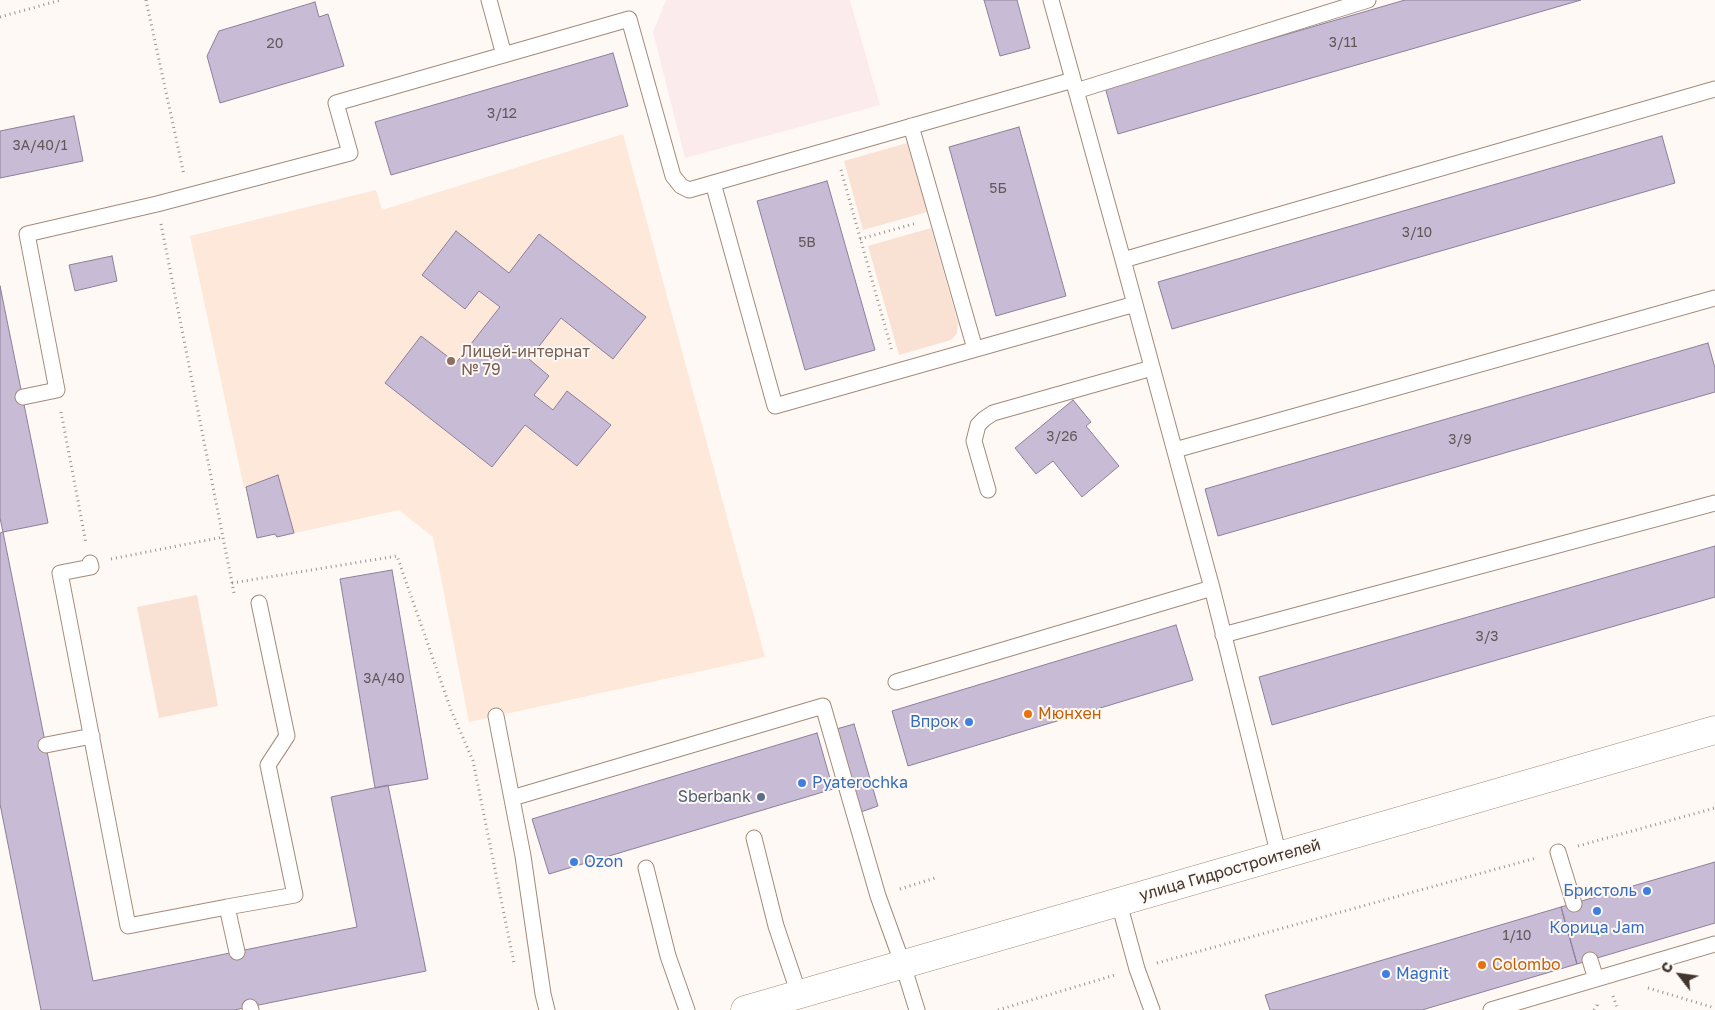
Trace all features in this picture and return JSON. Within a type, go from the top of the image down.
[{"type":"main road","name":"улица Гидростроителей","points":[[745,1010],[1715,730]]},
{"type":"lane","points":[[489,0],[504,55]]},
{"type":"lane","points":[[1051,0],[1212,588],[1279,856]]},
{"type":"lane","points":[[23,397],[57,390],[27,234],[157,204],[350,153],[336,103],[629,19],[676,182],[689,190],[911,126],[1074,86],[1368,0]]},
{"type":"lane","points":[[1123,260],[1715,89]]},
{"type":"lane","points":[[911,126],[975,349]]},
{"type":"lane","points":[[713,183],[775,406],[1135,304]]},
{"type":"lane","points":[[1175,450],[1715,298]]},
{"type":"lane","points":[[988,490],[974,441],[978,425],[984,419],[993,413],[1152,368]]},
{"type":"lane","points":[[1224,635],[1715,503]]},
{"type":"lane","points":[[97,562],[91,567],[60,573],[128,926],[295,895],[268,764],[287,736],[259,603]]},
{"type":"lane","points":[[896,682],[1212,588]]},
{"type":"lane","points":[[512,798],[823,706],[878,896],[917,1010]]},
{"type":"lane","points":[[496,716],[523,856],[547,1010]]},
{"type":"lane","points":[[46,745],[92,736]]},
{"type":"lane","points":[[754,838],[776,926],[799,994]]},
{"type":"lane","points":[[1558,852],[1574,904]]},
{"type":"lane","points":[[646,868],[668,956],[687,1010]]},
{"type":"lane","points":[[1119,903],[1137,969],[1152,1010]]},
{"type":"lane","points":[[227,907],[237,952]]},
{"type":"lane","points":[[1491,1010],[1715,944]]},
{"type":"lane","points":[[1590,960],[1601,978]]},
{"type":"path","points":[[0,17],[61,0]]},
{"type":"path","points":[[146,0],[188,196]]},
{"type":"path","points":[[841,170],[897,371]]},
{"type":"path","points":[[157,204],[234,593]]},
{"type":"path","points":[[860,239],[937,218]]},
{"type":"path","points":[[57,390],[97,562],[223,537]]},
{"type":"path","points":[[232,583],[397,556],[451,710],[473,760],[515,972]]},
{"type":"path","points":[[998,1010],[1137,969],[1715,808]]},
{"type":"path","points":[[896,890],[935,878]]},
{"type":"path","points":[[1601,978],[1715,1008]]},
{"type":"path","points":[[1021,1003],[1023,1010]]},
{"type":"shaded area","points":[[666,0],[850,0],[880,105],[685,158],[653,32]]},
{"type":"shaded area","name":"Лицей-интернат № 79","points":[[623,134],[765,657],[469,722],[433,537],[399,510],[277,537],[274,534],[257,538],[246,488],[244,488],[190,236],[376,190],[382,210]]},
{"type":"shaded area","points":[[907,143],[927,212],[863,230],[844,161]]},
{"type":"shaded area","points":[[931,228],[958,323],[957,333],[951,340],[899,355],[868,246]]},
{"type":"shaded area","points":[[197,595],[218,706],[159,718],[137,607]]},
{"type":"building","points":[[984,0],[1017,0],[1030,48],[1000,56]]},
{"type":"building","points":[[1405,0],[1581,0],[1118,134],[1105,87]]},
{"type":"building","points":[[315,2],[319,17],[328,14],[344,66],[220,103],[207,56],[219,31]]},
{"type":"building","points":[[613,53],[628,106],[391,175],[375,122]]},
{"type":"building","points":[[74,116],[83,161],[0,178],[0,131]]},
{"type":"building","points":[[1019,127],[1066,296],[996,316],[949,147]]},
{"type":"building","points":[[1662,136],[1675,183],[1172,329],[1158,282]]},
{"type":"building","points":[[827,181],[875,350],[805,370],[757,201]]},
{"type":"building","points":[[456,231],[509,273],[539,234],[646,317],[613,359],[561,318],[529,359],[549,376],[534,395],[553,410],[567,391],[611,425],[577,466],[525,425],[492,467],[385,383],[421,336],[456,363],[500,307],[479,291],[465,309],[422,275]]},
{"type":"building","points":[[112,256],[117,281],[75,291],[69,265]]},
{"type":"building","points":[[0,286],[48,523],[3,532],[0,518]]},
{"type":"building","points":[[1708,343],[1715,368],[1715,392],[1218,536],[1205,489]]},
{"type":"building","points":[[1073,400],[1091,422],[1086,426],[1119,466],[1082,497],[1053,461],[1036,474],[1015,448]]},
{"type":"building","points":[[278,475],[294,533],[277,537],[275,534],[257,538],[246,487]]},
{"type":"building","points":[[3,532],[93,981],[357,927],[331,797],[388,785],[426,971],[234,1010],[41,1010],[0,804],[0,533]]},
{"type":"building","points":[[1715,546],[1715,597],[1272,725],[1259,677]]},
{"type":"building","points":[[392,570],[428,779],[375,788],[340,579]]},
{"type":"building","points":[[1176,625],[1193,680],[908,766],[892,711]]},
{"type":"building","points":[[854,724],[878,806],[858,813],[833,730]]},
{"type":"building","points":[[817,733],[833,789],[549,874],[532,819]]},
{"type":"building","points":[[1715,862],[1715,923],[1577,964],[1561,907]]},
{"type":"building","points":[[1561,907],[1577,964],[1422,1010],[1270,1010],[1265,995]]},
{"type":"place","name":"Лицей-интернат № 79","points":[[451,361]]},
{"type":"place","name":"Мюнхен","points":[[1028,714]]},
{"type":"place","name":"Впрок","points":[[969,722]]},
{"type":"place","name":"Pyaterochka","points":[[802,783]]},
{"type":"place","name":"Sberbank","points":[[761,797]]},
{"type":"place","name":"Ozon","points":[[574,862]]},
{"type":"place","name":"Бристоль","points":[[1647,891]]},
{"type":"place","name":"Корица Jam","points":[[1597,911]]},
{"type":"place","name":"Colombo","points":[[1482,965]]},
{"type":"place","name":"Magnit","points":[[1386,974]]}]
